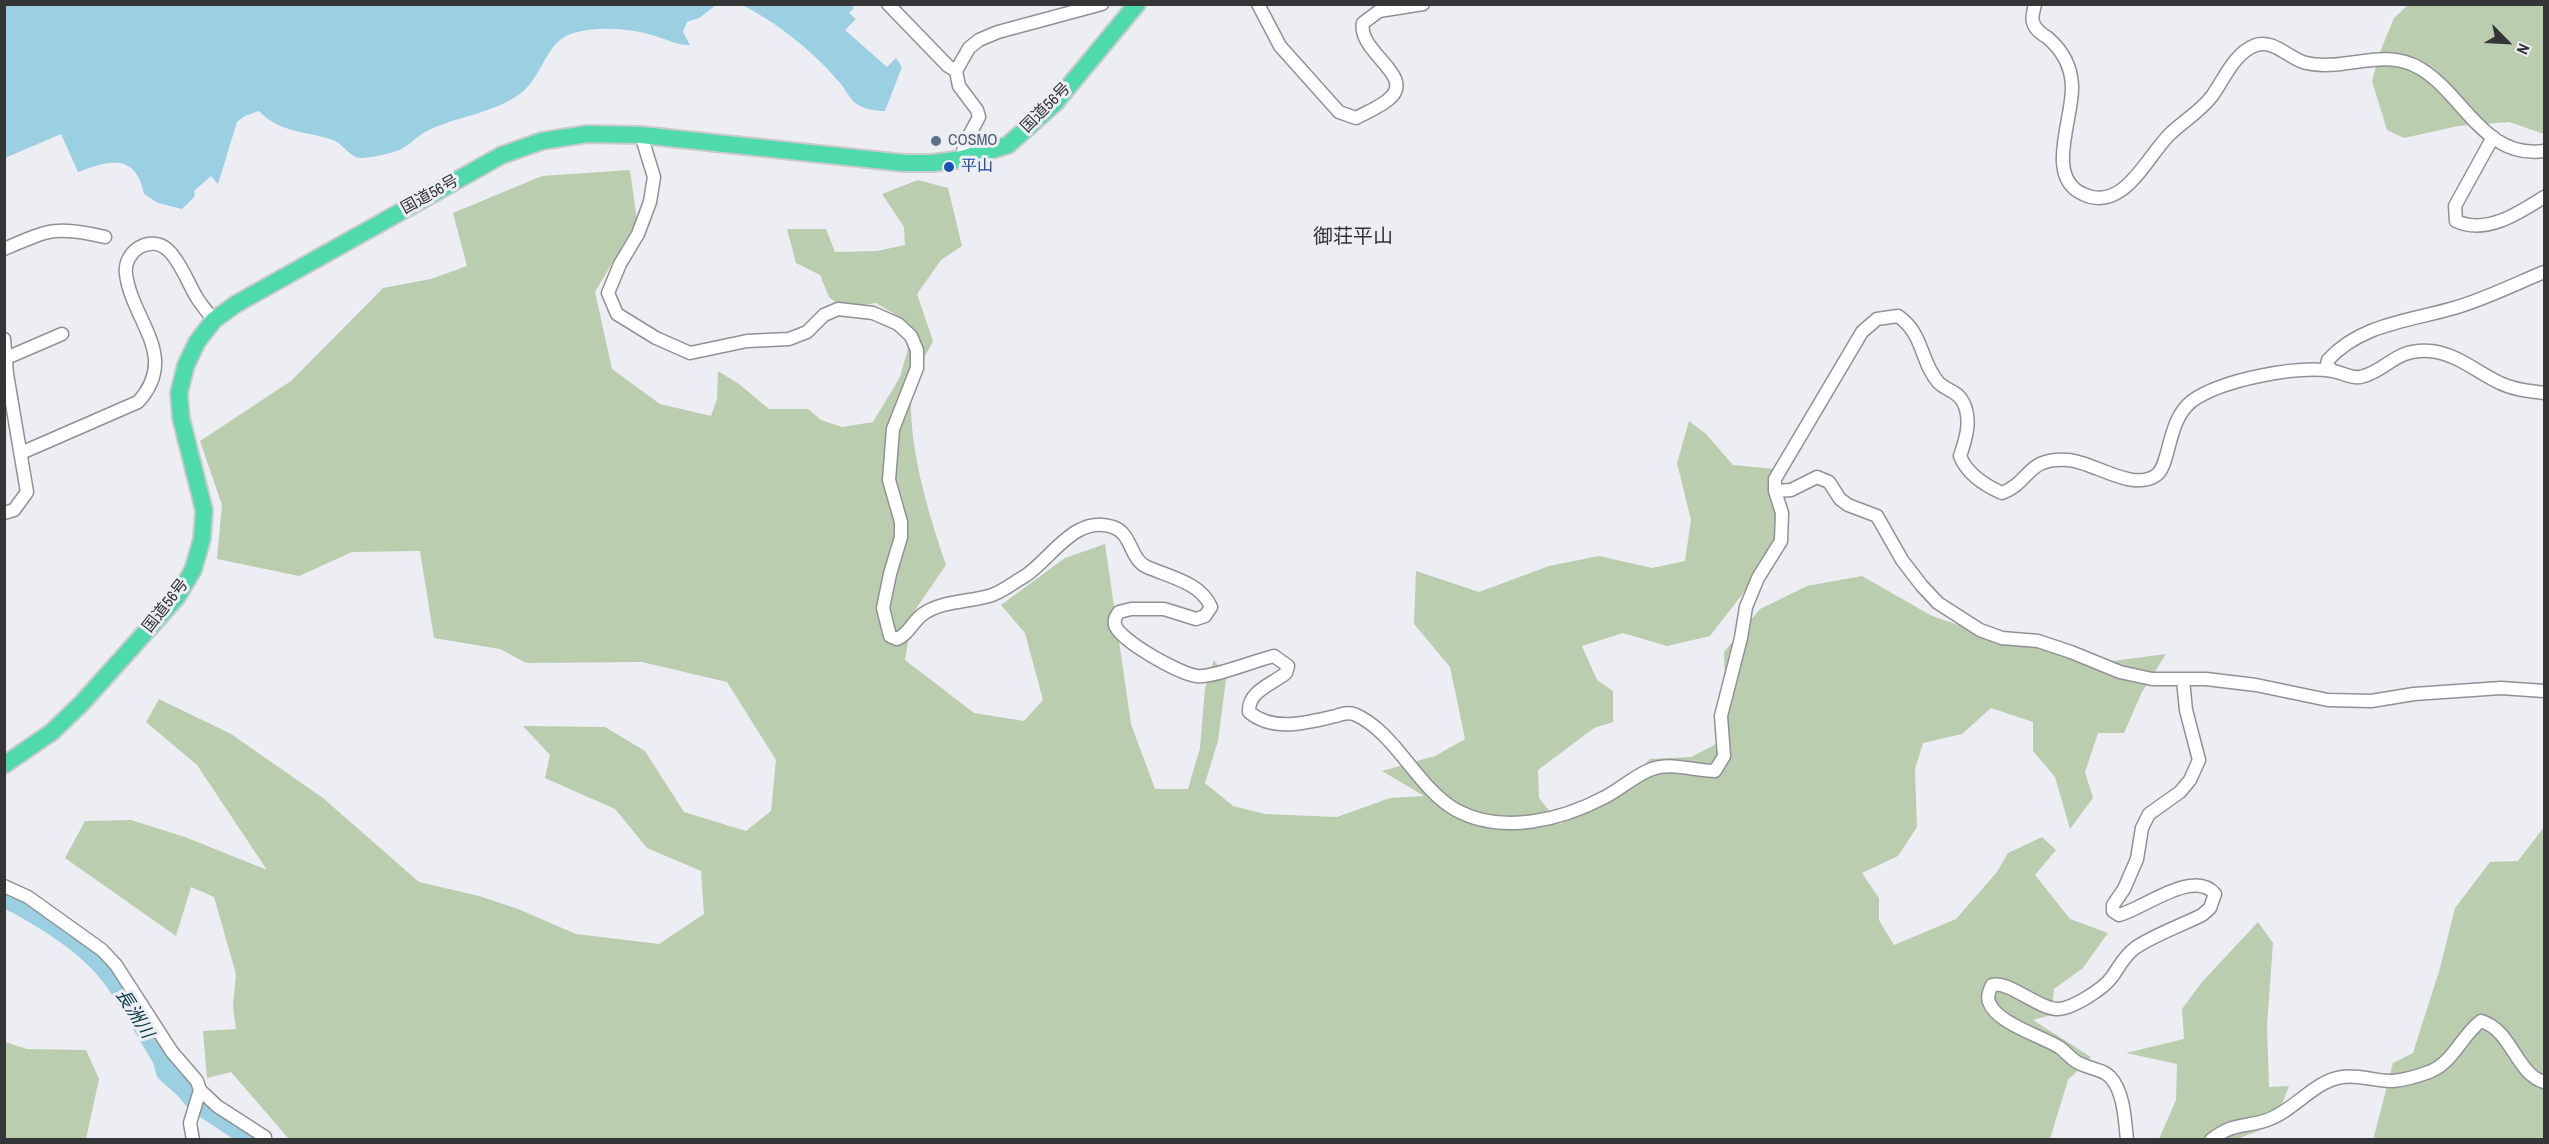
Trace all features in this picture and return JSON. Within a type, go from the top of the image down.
[{"type":"highway","name":"国道56号","points":[[4,765],[52,732],[82,703],[177,597],[193,570],[202,538],[204,510],[181,418],[179,393],[186,366],[197,342],[214,320],[236,304],[502,155],[542,141],[587,134],[641,135],[904,164],[933,164],[962,159],[1008,145],[1055,103],[1137,4]]},
{"type":"street","points":[[888,4],[932,50],[956,71]]},
{"type":"street","points":[[962,159],[964,145],[979,117],[977,110],[958,86],[956,71],[969,48],[979,40],[998,32],[1102,4]]},
{"type":"street","points":[[1258,4],[1280,46],[1339,112],[1356,118],[1390,99],[1396,93],[1397,84],[1393,74],[1364,39],[1363,23],[1379,11],[1423,4]]},
{"type":"street","points":[[2035,4],[2032,21],[2036,29],[2061,51],[2071,72],[2071,107],[2062,161],[2064,174],[2069,184],[2085,195],[2100,198],[2130,183],[2169,134],[2202,108],[2237,59],[2257,44],[2266,44],[2306,63],[2376,59],[2396,59],[2410,63],[2436,80],[2493,137],[2519,151],[2544,151]]},
{"type":"street","points":[[641,135],[654,177],[650,202],[638,234],[620,264],[608,294],[617,314],[656,338],[690,353],[747,341],[789,339],[807,332],[824,315],[838,309],[873,313],[898,324],[910,336],[916,350],[917,368],[893,429],[889,480],[901,522],[901,537],[883,608],[890,636],[897,639],[903,636],[921,615],[934,607],[992,595],[1010,585],[1028,574],[1065,540],[1081,529],[1096,525],[1111,526],[1121,531],[1142,565],[1201,590],[1211,607],[1205,616],[1196,619],[1164,609],[1131,609],[1119,612],[1114,618],[1115,625],[1122,636],[1173,667],[1198,676],[1274,656],[1283,660],[1288,666],[1286,673],[1252,696],[1249,712],[1273,724],[1291,724],[1351,712],[1364,719],[1384,737],[1421,779],[1455,809],[1479,820],[1529,823],[1558,817],[1605,797],[1649,770],[1663,766],[1715,771],[1724,756],[1721,716],[1741,638],[1746,607],[1758,578],[1781,541],[1782,513],[1775,490],[1775,479],[1862,332],[1877,319],[1898,316],[1907,322],[1917,334],[1930,369],[1939,383],[1956,393],[1963,401],[1967,418],[1967,438],[1960,456],[1965,467],[1987,486],[2002,493],[2013,489],[2034,465],[2050,461],[2066,460],[2083,463],[2128,480],[2144,481],[2157,476],[2165,462],[2170,436],[2180,413],[2193,400],[2232,383],[2266,374],[2333,371],[2356,378],[2365,376],[2401,354],[2432,351],[2460,360],[2501,384],[2544,393]]},
{"type":"street","points":[[2493,137],[2455,206],[2456,221],[2466,226],[2487,225],[2519,212],[2544,197]]},
{"type":"street","points":[[4,249],[47,231],[78,230],[105,237]]},
{"type":"street","points":[[21,453],[138,402],[147,392],[153,379],[155,348],[129,286],[126,273],[126,263],[130,255],[139,247],[146,243],[154,243],[170,252],[198,300],[214,320]]},
{"type":"street","points":[[2333,371],[2327,365],[2328,360],[2351,341],[2368,332],[2404,319],[2455,308],[2544,272]]},
{"type":"street","points":[[6,358],[62,334]]},
{"type":"street","points":[[4,339],[27,492],[14,510],[4,513]]},
{"type":"street","points":[[1775,490],[1791,490],[1817,477],[1829,482],[1839,499],[1877,516],[1902,560],[1938,603],[1980,630],[2002,638],[2038,641],[2120,672],[2152,679],[2182,681],[2206,679],[2256,685],[2350,702],[2469,689],[2501,688],[2544,691]]},
{"type":"street","points":[[2127,1140],[2118,1091],[2110,1077],[2077,1062],[2059,1047],[2016,1026],[1996,1012],[1989,1002],[1989,991],[1992,985],[1999,983],[2030,1000],[2050,1007],[2057,1009],[2071,1005],[2099,990],[2111,979],[2123,959],[2135,948],[2202,915],[2210,908],[2215,894],[2209,887],[2198,884],[2177,889],[2147,902],[2132,912],[2119,915],[2113,911],[2113,905],[2124,889],[2138,859],[2142,828],[2149,814],[2180,792],[2190,780],[2199,760],[2186,710],[2182,681]]},
{"type":"street","points":[[4,886],[28,897],[109,958],[128,982],[172,1052],[197,1081],[200,1090],[217,1106],[265,1137],[265,1140]]},
{"type":"street","points":[[2211,1140],[2224,1130],[2241,1124],[2267,1120],[2302,1100],[2324,1083],[2341,1077],[2392,1081],[2431,1072],[2448,1060],[2469,1030],[2481,1021],[2492,1024],[2531,1075],[2544,1082]]},
{"type":"street","points":[[193,1140],[190,1123],[200,1090]]},
{"type":"green space","points":[[2408,5],[2544,5],[2544,134],[2509,122],[2458,126],[2404,138],[2387,130],[2372,81],[2380,52],[2394,18]]},
{"type":"green space","points":[[630,170],[637,221],[595,292],[612,369],[660,404],[711,416],[717,399],[718,371],[739,384],[769,409],[808,409],[821,420],[842,427],[873,422],[900,377],[908,348],[901,318],[876,303],[844,309],[829,297],[820,275],[796,263],[787,229],[826,229],[835,252],[877,251],[905,245],[904,227],[882,194],[918,180],[948,188],[962,246],[941,260],[917,294],[933,341],[914,378],[911,404],[915,451],[920,475],[946,565],[913,613],[905,660],[974,713],[1024,721],[1043,700],[1025,633],[1001,605],[1065,558],[1105,544],[1131,724],[1155,789],[1188,789],[1200,748],[1205,688],[1214,660],[1226,679],[1218,741],[1205,783],[1233,806],[1265,814],[1337,817],[1390,798],[1424,796],[1382,771],[1435,756],[1465,739],[1450,667],[1414,624],[1416,571],[1479,592],[1549,566],[1599,556],[1652,568],[1685,561],[1691,520],[1677,463],[1689,421],[1706,434],[1733,465],[1775,469],[1780,502],[1772,556],[1710,636],[1667,646],[1623,633],[1582,646],[1597,680],[1613,691],[1613,722],[1594,728],[1538,770],[1539,798],[1560,824],[1605,800],[1650,759],[1691,757],[1726,739],[1724,652],[1760,609],[1807,586],[1862,576],[1932,616],[2003,640],[2105,662],[2166,654],[2142,692],[2124,733],[2098,733],[2085,772],[2093,798],[2070,829],[2055,777],[2033,751],[2033,722],[1991,708],[1962,734],[1923,743],[1915,769],[1917,827],[1898,856],[1862,873],[1879,898],[1879,920],[1894,945],[1956,919],[1997,872],[2008,853],[2042,837],[2056,850],[2035,875],[2070,919],[2108,933],[2083,968],[2054,989],[2051,1015],[2033,1020],[2091,1057],[2068,1080],[2050,1139],[289,1139],[231,1072],[207,1078],[203,1031],[236,1029],[233,1006],[236,974],[214,897],[191,887],[176,936],[65,858],[85,821],[131,820],[185,837],[267,870],[197,765],[146,722],[159,699],[231,734],[323,798],[419,882],[479,896],[518,909],[576,934],[659,944],[704,914],[701,871],[647,848],[615,809],[545,778],[550,755],[523,726],[605,727],[645,751],[684,812],[746,831],[771,811],[776,760],[727,682],[642,662],[526,663],[500,649],[434,638],[420,551],[352,552],[299,576],[217,559],[222,505],[200,441],[291,381],[383,288],[431,279],[467,266],[453,213],[542,176]]},
{"type":"green space","points":[[2544,827],[2544,1139],[2373,1140],[2393,1063],[2413,1053],[2440,968],[2455,908],[2490,862],[2518,861]]},
{"type":"green space","points":[[2258,922],[2273,943],[2267,1026],[2269,1087],[2289,1086],[2274,1125],[2237,1139],[2159,1139],[2176,1100],[2177,1064],[2126,1053],[2184,1039],[2182,1009],[2202,982]]},
{"type":"green space","points":[[5,1042],[27,1049],[86,1050],[99,1079],[86,1139],[5,1139]]},
{"type":"water","points":[[5,5],[716,5],[699,18],[687,22],[683,32],[690,45],[645,33],[622,30],[586,30],[566,36],[553,47],[534,79],[521,93],[499,106],[437,127],[422,134],[403,148],[386,154],[358,158],[333,140],[275,124],[259,111],[245,116],[237,122],[218,184],[211,176],[194,191],[195,196],[182,209],[158,203],[144,194],[135,172],[120,163],[100,165],[78,172],[61,134],[5,158]]},
{"type":"water","points":[[742,5],[851,5],[854,8],[849,13],[856,19],[845,30],[887,67],[896,58],[902,67],[885,111],[869,109],[857,104],[830,71],[807,49],[769,20]]},
{"type":"waterway","name":"長洲川","points":[[4,897],[62,931],[101,964],[131,1006],[162,1058],[166,1072],[197,1103],[253,1140]]},
{"type":"place","name":"COSMO","points":[[936,141]]},
{"type":"place","name":"平山","points":[[949,167]]},
{"type":"district","name":"御荘平山","points":[[1353,238]]}]
